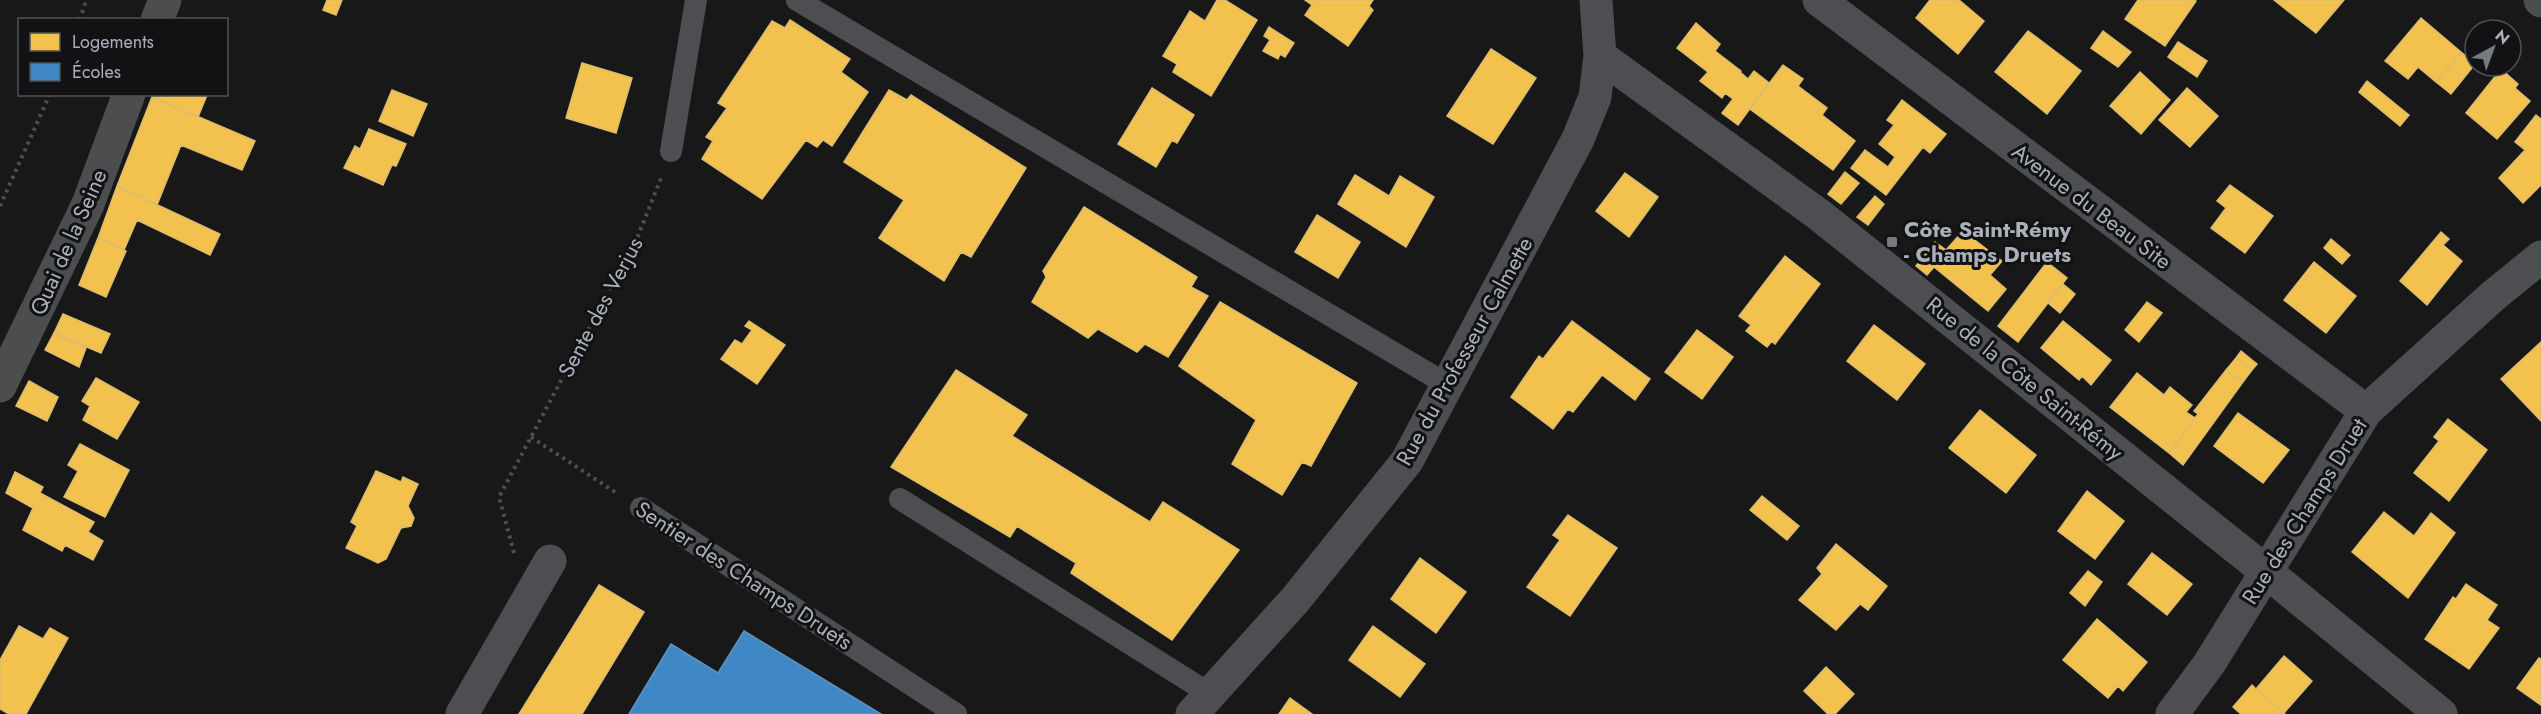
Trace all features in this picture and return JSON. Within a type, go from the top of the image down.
[{"type":"street","points":[[158,18],[165,0]]},
{"type":"street","name":"Rue du Professeur Calmette","points":[[1201,704],[1295,600],[1407,461],[1578,139],[1595,97],[1600,56],[1596,0]]},
{"type":"street","name":"Avenue du Beau Site","points":[[1819,0],[2366,411]]},
{"type":"street","name":"Rue de la Côte Saint-Rémy","points":[[1600,56],[1818,214],[2441,714]]},
{"type":"street","name":"Quai de la Seine","points":[[0,386],[88,204],[128,96]]},
{"type":"street","name":"Rue des Champs Druet","points":[[2172,714],[2209,664],[2366,411],[2493,296],[2541,257]]},
{"type":"street","points":[[462,714],[528,603],[550,561]]},
{"type":"lane","points":[[671,151],[696,0]]},
{"type":"lane","points":[[797,0],[1448,385]]},
{"type":"lane","points":[[900,499],[1201,704]]},
{"type":"lane","name":"Sentier des Champs Druets","points":[[641,508],[956,714]]},
{"type":"path","points":[[81,18],[86,0]]},
{"type":"path","points":[[0,206],[49,96]]},
{"type":"path","name":"Sente des Verjus","points":[[528,603],[499,497],[638,236],[671,151]]},
{"type":"path","name":"Sentier des Champs Druets","points":[[531,437],[641,508]]},
{"type":"building: Logements","points":[[327,0],[342,0],[336,15],[323,10]]},
{"type":"building: Logements","points":[[1217,0],[1225,0],[1257,20],[1211,96],[1173,72],[1177,64],[1163,56],[1190,11],[1205,21]]},
{"type":"building: Logements","points":[[1305,0],[1373,0],[1369,6],[1373,10],[1348,46],[1305,15],[1312,5]]},
{"type":"building: Logements","points":[[1930,0],[1959,0],[1984,21],[1958,54],[1916,18]]},
{"type":"building: Logements","points":[[2138,0],[2196,1],[2165,46],[2125,19]]},
{"type":"building: Logements","points":[[2274,0],[2344,0],[2316,33]]},
{"type":"building: Logements","points":[[2421,18],[2461,52],[2436,82],[2418,67],[2408,79],[2385,61]]},
{"type":"building: Logements","points":[[790,20],[850,59],[841,72],[868,92],[832,146],[823,140],[817,147],[806,140],[762,199],[702,159],[713,141],[706,137],[727,108],[718,103],[772,21],[785,28]]},
{"type":"building: Logements","points":[[1696,23],[1720,44],[1715,51],[1748,79],[1754,71],[1769,83],[1738,125],[1722,113],[1733,99],[1725,93],[1722,98],[1700,81],[1708,72],[1677,48]]},
{"type":"building: Logements","points":[[1269,27],[1294,43],[1285,57],[1280,54],[1278,59],[1263,51],[1270,40],[1264,36]]},
{"type":"building: Logements","points":[[2028,31],[2081,71],[2047,114],[1995,72]]},
{"type":"building: Logements","points":[[2103,31],[2131,52],[2118,67],[2091,48]]},
{"type":"building: Logements","points":[[2178,42],[2207,61],[2197,77],[2168,57]]},
{"type":"building: Logements","points":[[1491,49],[1536,78],[1493,144],[1447,116]]},
{"type":"building: Logements","points":[[2461,52],[2463,54],[2464,78],[2451,94],[2436,82]]},
{"type":"building: Logements","points":[[582,63],[632,78],[616,133],[566,118]]},
{"type":"building: Logements","points":[[1783,65],[1803,79],[1798,86],[1827,108],[1822,115],[1855,141],[1833,170],[1750,109]]},
{"type":"building: Logements","points":[[2140,72],[2170,100],[2141,134],[2110,106]]},
{"type":"building: Logements","points":[[2494,78],[2511,78],[2518,84],[2515,88],[2530,101],[2497,139],[2466,113]]},
{"type":"building: Logements","points":[[2367,81],[2409,115],[2400,126],[2359,92]]},
{"type":"building: Logements","points":[[1152,88],[1194,115],[1177,143],[1172,140],[1156,167],[1118,144]]},
{"type":"building: Logements","points":[[2187,88],[2218,116],[2190,147],[2159,120]]},
{"type":"building: Logements","points":[[392,90],[427,104],[413,136],[379,121]]},
{"type":"building: Logements","points":[[889,90],[907,100],[911,95],[1026,168],[971,257],[961,252],[944,281],[879,238],[904,200],[844,162]]},
{"type":"building: Logements","points":[[152,96],[207,96],[198,117]]},
{"type":"building: Logements","points":[[152,97],[255,141],[242,170],[181,145],[157,205],[117,186]]},
{"type":"building: Logements","points":[[1902,100],[1946,134],[1930,153],[1923,147],[1886,195],[1851,168],[1865,150],[1888,167],[1895,157],[1879,144],[1894,125],[1887,120]]},
{"type":"building: Logements","points":[[2536,115],[2541,119],[2541,185],[2523,203],[2499,178],[2525,150],[2515,142]]},
{"type":"building: Logements","points":[[369,129],[406,144],[396,166],[392,165],[383,185],[344,168],[355,146],[360,149]]},
{"type":"building: Logements","points":[[1845,172],[1859,183],[1841,204],[1828,194]]},
{"type":"building: Logements","points":[[1625,173],[1658,197],[1629,237],[1596,211]]},
{"type":"building: Logements","points":[[1355,175],[1389,196],[1400,176],[1434,197],[1406,247],[1338,204]]},
{"type":"building: Logements","points":[[2230,185],[2273,216],[2245,253],[2211,228],[2226,208],[2217,201]]},
{"type":"building: Logements","points":[[117,186],[220,234],[210,255],[137,220],[124,250],[98,238]]},
{"type":"building: Logements","points":[[1875,196],[1884,204],[1868,225],[1857,217]]},
{"type":"building: Logements","points":[[1084,207],[1197,277],[1191,287],[1208,296],[1168,357],[1145,344],[1137,352],[1098,329],[1088,338],[1032,302],[1046,277],[1043,271]]},
{"type":"building: Logements","points":[[1317,215],[1360,242],[1338,278],[1295,252]]},
{"type":"building: Logements","points":[[1963,231],[2002,261],[1990,275],[2006,289],[1988,311],[1934,267],[1927,275],[1916,266],[1935,242],[1946,250]]},
{"type":"building: Logements","points":[[2441,232],[2449,239],[2443,245],[2462,261],[2427,305],[2400,281]]},
{"type":"building: Logements","points":[[98,238],[126,251],[106,297],[79,285]]},
{"type":"building: Logements","points":[[2331,239],[2350,255],[2342,264],[2324,248]]},
{"type":"building: Logements","points":[[1785,256],[1820,284],[1775,344],[1772,341],[1767,347],[1746,331],[1751,325],[1739,316]]},
{"type":"building: Logements","points":[[2047,262],[2067,278],[2018,342],[1998,326]]},
{"type":"building: Logements","points":[[2314,262],[2356,296],[2326,333],[2284,300]]},
{"type":"building: Logements","points":[[2063,284],[2075,294],[2060,313],[2048,303]]},
{"type":"building: Logements","points":[[1220,302],[1357,383],[1311,466],[1302,462],[1282,495],[1232,464],[1256,420],[1179,366]]},
{"type":"building: Logements","points":[[2147,302],[2162,313],[2139,342],[2125,330]]},
{"type":"building: Logements","points":[[63,314],[110,334],[101,353],[54,333]]},
{"type":"building: Logements","points":[[749,321],[785,345],[757,384],[721,359],[735,340],[742,344],[752,330],[745,326]]},
{"type":"building: Logements","points":[[1572,321],[1650,379],[1635,400],[1602,375],[1573,412],[1568,409],[1553,429],[1511,397],[1539,356],[1543,359]]},
{"type":"building: Logements","points":[[2063,321],[2111,360],[2091,385],[2082,376],[2079,380],[2041,348]]},
{"type":"building: Logements","points":[[1874,325],[1925,364],[1897,400],[1847,361]]},
{"type":"building: Logements","points":[[1697,330],[1733,357],[1702,399],[1665,372]]},
{"type":"building: Logements","points":[[54,333],[86,348],[79,367],[45,350]]},
{"type":"building: Logements","points":[[2541,342],[2541,421],[2501,379]]},
{"type":"building: Logements","points":[[2241,351],[2257,364],[2252,370],[2236,358]]},
{"type":"building: Logements","points":[[2236,358],[2252,370],[2243,382],[2226,370]]},
{"type":"building: Logements","points":[[956,370],[1027,415],[1012,436],[1150,522],[1163,502],[1239,550],[1172,640],[1071,573],[1076,563],[1017,526],[1010,537],[891,467]]},
{"type":"building: Logements","points":[[2226,370],[2243,382],[2183,465],[2169,453],[2198,414],[2194,411]]},
{"type":"building: Logements","points":[[2137,373],[2164,395],[2170,387],[2192,405],[2186,412],[2195,418],[2169,453],[2110,407]]},
{"type":"building: Logements","points":[[96,378],[139,402],[117,439],[83,420],[90,406],[82,401]]},
{"type":"building: Logements","points":[[29,381],[58,397],[47,421],[16,406]]},
{"type":"building: Logements","points":[[1980,410],[2036,455],[2006,493],[1949,448]]},
{"type":"building: Logements","points":[[2238,413],[2289,450],[2263,483],[2214,446]]},
{"type":"building: Logements","points":[[2448,419],[2487,450],[2449,501],[2414,473],[2439,441],[2434,437]]},
{"type":"building: Logements","points":[[80,444],[129,470],[105,517],[64,497],[78,471],[68,465]]},
{"type":"building: Logements","points":[[376,471],[401,482],[403,477],[418,484],[408,506],[414,518],[411,526],[401,528],[386,559],[378,563],[346,548],[357,526],[351,522]]},
{"type":"building: Logements","points":[[15,472],[43,487],[40,493],[94,522],[88,532],[103,541],[93,560],[65,545],[62,551],[23,530],[33,508],[6,493]]},
{"type":"building: Logements","points":[[2087,491],[2124,521],[2095,559],[2058,531]]},
{"type":"building: Logements","points":[[1762,496],[1799,526],[1787,540],[1750,510]]},
{"type":"building: Logements","points":[[2384,512],[2414,536],[2431,513],[2455,533],[2408,598],[2352,552]]},
{"type":"building: Logements","points":[[1568,515],[1617,548],[1570,616],[1527,587],[1560,540],[1553,535]]},
{"type":"building: Logements","points":[[1836,544],[1887,586],[1868,610],[1860,604],[1836,630],[1799,600],[1822,574],[1817,568]]},
{"type":"building: Logements","points":[[2152,553],[2192,584],[2167,615],[2128,584]]},
{"type":"building: Logements","points":[[1420,558],[1466,592],[1436,633],[1391,599]]},
{"type":"building: Logements","points":[[2088,571],[2102,582],[2085,606],[2070,593]]},
{"type":"building: Logements","points":[[2466,584],[2497,605],[2487,620],[2499,628],[2469,669],[2425,639],[2453,597],[2456,599]]},
{"type":"building: Logements","points":[[599,585],[644,612],[582,714],[519,714]]},
{"type":"building: Logements","points":[[2097,619],[2147,662],[2123,691],[2118,686],[2108,698],[2063,660]]},
{"type":"building: Logements","points":[[19,626],[43,639],[50,628],[68,638],[26,714],[9,714],[0,709],[0,660]]},
{"type":"building: Logements","points":[[1373,626],[1425,664],[1400,697],[1349,660]]},
{"type":"building: Logements","points":[[2284,656],[2312,681],[2284,713],[2256,689]]},
{"type":"building: Logements","points":[[2539,658],[2541,659],[2541,705],[2517,688]]},
{"type":"building: Logements","points":[[1826,667],[1854,694],[1835,714],[1828,714],[1804,691]]},
{"type":"building: Logements","points":[[2252,685],[2285,714],[2241,714],[2233,707]]},
{"type":"building: Logements","points":[[1290,698],[1312,714],[1279,714]]},
{"type":"building: Écoles","points":[[744,631],[881,714],[629,714],[671,644],[718,673]]},
{"type":"place","name":"Côte Saint-Rémy - Champs Druets","points":[[1892,242]]}]
